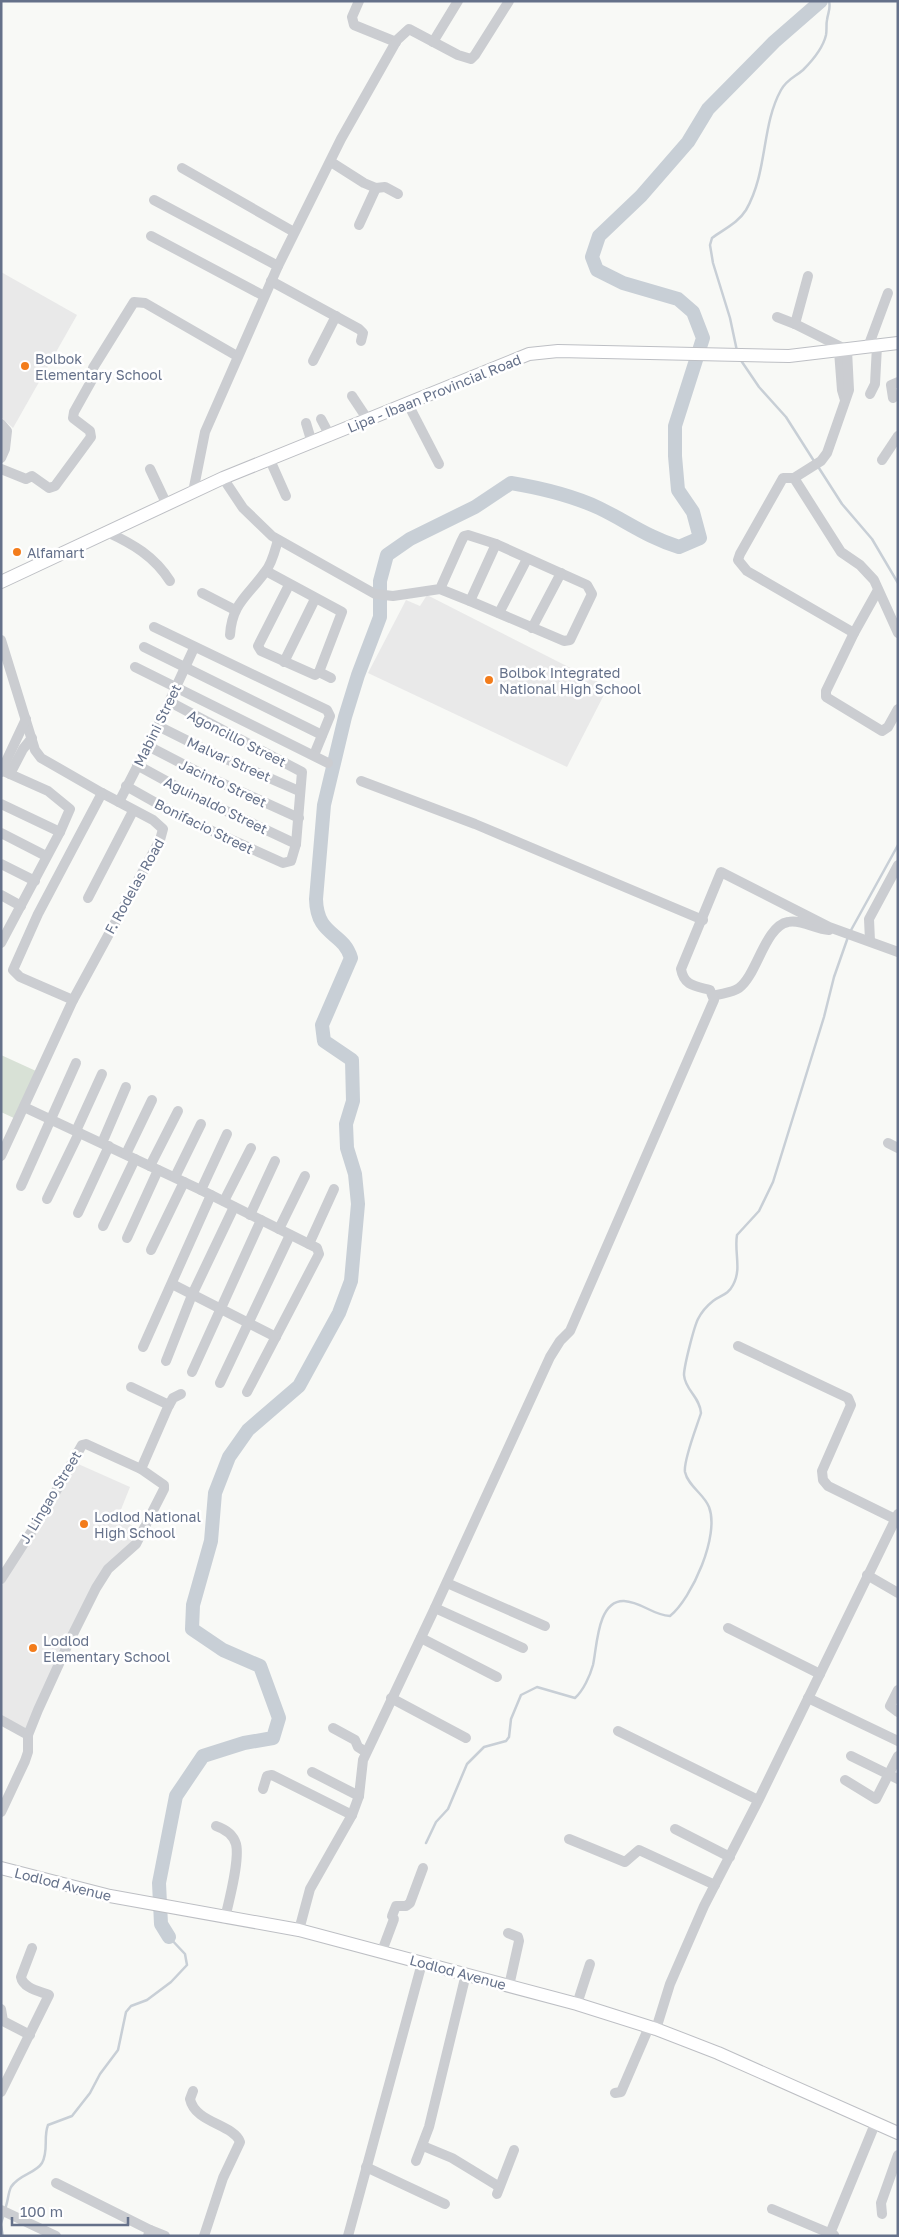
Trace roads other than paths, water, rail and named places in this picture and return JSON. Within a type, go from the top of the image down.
[{"type":"main road","name":"Lipa - Ibaan Provincial Road","points":[[1,582],[223,478],[529,354],[558,351],[789,356],[898,342]]},
{"type":"main road","name":"Lodlod Avenue","points":[[1,1868],[110,1896],[299,1930],[577,2004],[652,2028],[718,2053],[898,2133]]},
{"type":"street","points":[[359,1],[352,17],[354,25],[396,42]]},
{"type":"street","points":[[433,42],[458,1]]},
{"type":"street","points":[[193,492],[205,432],[264,296],[341,139],[396,42],[409,29],[465,58],[471,58],[475,55],[509,1]]},
{"type":"street","points":[[331,162],[376,188],[385,187],[398,194]]},
{"type":"street","points":[[182,168],[294,232]]},
{"type":"street","points":[[359,225],[376,188]]},
{"type":"street","points":[[154,200],[278,266]]},
{"type":"street","points":[[151,236],[264,296]]},
{"type":"street","points":[[795,324],[808,276]]},
{"type":"street","points":[[271,282],[361,331],[363,335],[361,341]]},
{"type":"street","points":[[870,394],[875,384],[872,346],[888,293]]},
{"type":"street","points":[[1,469],[26,479],[32,476],[49,488],[55,486],[91,437],[90,432],[73,416],[93,378],[93,368],[134,302],[145,304],[237,356]]},
{"type":"street","points":[[313,361],[336,316]]},
{"type":"street","points":[[777,317],[795,324],[843,350],[849,390],[827,453],[816,464],[794,478],[783,478],[738,560],[747,571],[854,633]]},
{"type":"street","points":[[893,398],[891,385],[898,382]]},
{"type":"street","points":[[352,396],[368,420]]},
{"type":"street","points":[[408,404],[439,464]]},
{"type":"street","points":[[321,419],[330,436]]},
{"type":"street","points":[[306,423],[312,443]]},
{"type":"street","points":[[1,424],[7,431],[5,449],[1,458]]},
{"type":"street","points":[[882,460],[898,436]]},
{"type":"street","points":[[270,460],[286,496]]},
{"type":"street","points":[[150,469],[166,505]]},
{"type":"street","points":[[223,478],[243,508],[278,540],[374,594],[393,596],[440,589],[470,600],[564,642],[570,640],[573,635],[592,594],[587,585],[496,544],[475,537],[464,536],[440,589]]},
{"type":"street","points":[[794,478],[836,546],[847,558],[867,571],[898,633]]},
{"type":"street","points":[[107,532],[148,554],[160,566],[170,581]]},
{"type":"street","points":[[230,635],[235,610],[249,589],[266,571],[278,540]]},
{"type":"street","points":[[470,600],[496,544]]},
{"type":"street","points":[[499,613],[527,558]]},
{"type":"street","points":[[266,571],[315,599],[340,610],[342,615],[318,672]]},
{"type":"street","points":[[532,628],[560,574]]},
{"type":"street","points":[[289,585],[258,646],[261,651],[284,662],[312,674],[318,672],[330,678]]},
{"type":"street","points":[[878,590],[854,633],[826,691],[826,697],[882,731],[888,727],[898,709]]},
{"type":"street","points":[[202,593],[235,610]]},
{"type":"street","points":[[284,662],[315,599]]},
{"type":"street","points":[[154,627],[194,648],[327,710],[330,716],[314,755]]},
{"type":"street","name":"F. Rodelas Road","points":[[1,640],[35,750],[41,758],[102,794],[157,823],[163,829],[163,833],[73,1000],[1,1156]]},
{"type":"street","points":[[144,646],[184,668],[322,735]]},
{"type":"street","name":"Mabini Street","points":[[118,802],[170,702],[194,648]]},
{"type":"street","points":[[135,667],[328,763]]},
{"type":"street","name":"Agoncillo Street","points":[[170,702],[302,772],[300,791]]},
{"type":"street","points":[[4,772],[26,719]]},
{"type":"street","name":"Malvar Street","points":[[158,726],[208,751],[300,791]]},
{"type":"street","points":[[4,772],[32,738]]},
{"type":"street","name":"Jacinto Street","points":[[148,746],[202,774],[300,818]]},
{"type":"street","name":"Aguinaldo Street","points":[[137,765],[188,793],[296,844]]},
{"type":"street","points":[[1,943],[5,929],[22,906],[70,809],[48,791],[4,772]]},
{"type":"street","points":[[360,781],[474,824],[702,920]]},
{"type":"street","name":"Bonifacio Street","points":[[126,786],[181,816],[284,863],[291,860],[296,844]]},
{"type":"street","points":[[296,844],[300,818],[300,791]]},
{"type":"street","points":[[73,1000],[20,977],[13,970],[38,914],[102,794]]},
{"type":"street","points":[[1,804],[60,832]]},
{"type":"street","points":[[88,898],[133,810]]},
{"type":"street","points":[[1,833],[46,856]]},
{"type":"street","points":[[1,864],[35,881]]},
{"type":"street","points":[[870,941],[868,919],[898,865]]},
{"type":"street","points":[[299,1930],[310,1888],[352,1815],[359,1796],[363,1760],[366,1752],[447,1583],[550,1357],[560,1341],[570,1331],[714,1000],[710,990],[688,984],[683,979],[681,969],[721,872],[829,927],[898,952]]},
{"type":"street","points":[[1,895],[22,906]]},
{"type":"street","points":[[714,996],[731,992],[746,982],[753,966],[775,929],[787,922],[795,921],[822,930],[856,937]]},
{"type":"street","points":[[21,1186],[76,1063]]},
{"type":"street","points":[[48,1198],[102,1074]]},
{"type":"street","points":[[78,1213],[126,1087]]},
{"type":"street","points":[[103,1226],[152,1100]]},
{"type":"street","points":[[24,1107],[212,1195],[317,1248],[319,1254],[248,1392]]},
{"type":"street","points":[[127,1238],[178,1111]]},
{"type":"street","points":[[151,1250],[201,1124]]},
{"type":"street","points":[[201,1190],[227,1134]]},
{"type":"street","points":[[224,1201],[251,1148]]},
{"type":"street","points":[[250,1215],[275,1161]]},
{"type":"street","points":[[278,1229],[305,1176]]},
{"type":"street","points":[[309,1244],[334,1189]]},
{"type":"street","points":[[143,1347],[212,1195]]},
{"type":"street","points":[[166,1362],[192,1295],[234,1206]]},
{"type":"street","points":[[192,1372],[261,1220]]},
{"type":"street","points":[[220,1383],[290,1235]]},
{"type":"street","points":[[172,1284],[276,1337]]},
{"type":"street","points":[[615,2094],[621,2092],[652,2028],[715,1885],[896,1516],[828,1486],[823,1480],[822,1472],[851,1405],[848,1398],[738,1346]]},
{"type":"street","points":[[131,1387],[170,1405]]},
{"type":"street","points":[[1,1812],[25,1761],[28,1752],[28,1735],[44,1694],[96,1588],[108,1569],[136,1544],[164,1489],[164,1484],[141,1469],[173,1398],[180,1394]]},
{"type":"street","name":"J. Lingao Street","points":[[1,1579],[46,1509],[79,1448],[86,1444],[141,1469]]},
{"type":"street","points":[[867,1575],[898,1593]]},
{"type":"street","points":[[447,1583],[545,1626]]},
{"type":"street","points":[[435,1608],[523,1648]]},
{"type":"street","points":[[728,1628],[820,1674]]},
{"type":"street","points":[[420,1638],[497,1677]]},
{"type":"street","points":[[898,1690],[890,1706],[898,1712]]},
{"type":"street","points":[[391,1698],[466,1738]]},
{"type":"street","points":[[808,1698],[898,1741]]},
{"type":"street","points":[[1,1720],[28,1735]]},
{"type":"street","points":[[333,1728],[352,1738],[358,1747],[366,1752]]},
{"type":"street","points":[[618,1731],[758,1800]]},
{"type":"street","points":[[851,1756],[893,1777]]},
{"type":"street","points":[[845,1780],[876,1799],[893,1777],[898,1756]]},
{"type":"street","points":[[312,1772],[359,1796]]},
{"type":"street","points":[[263,1789],[267,1776],[272,1775],[352,1815]]},
{"type":"street","points":[[216,1826],[227,1830],[236,1844],[236,1857],[225,1918]]},
{"type":"street","points":[[675,1829],[730,1857]]},
{"type":"street","points":[[569,1839],[625,1862],[639,1850],[715,1885]]},
{"type":"street","points":[[382,1951],[394,1919],[392,1916],[396,1906],[406,1906],[410,1903],[423,1868]]},
{"type":"street","points":[[508,1933],[519,1938],[509,1986]]},
{"type":"street","points":[[1,2092],[49,1995],[25,1985],[21,1981],[32,1948]]},
{"type":"street","points":[[348,2236],[422,1963]]},
{"type":"street","points":[[577,2004],[590,1964]]},
{"type":"street","points":[[416,2162],[423,2146],[466,1974]]},
{"type":"street","points":[[1,2009],[3,2021],[30,2034]]},
{"type":"street","points":[[193,2091],[190,2099],[193,2108],[235,2136],[240,2142],[223,2178],[204,2236]]},
{"type":"street","points":[[772,2209],[832,2235],[878,2124]]},
{"type":"street","points":[[423,2146],[452,2158],[498,2190],[514,2150]]},
{"type":"street","points":[[882,2214],[881,2203],[898,2155]]},
{"type":"street","points":[[366,2167],[445,2204]]},
{"type":"street","points":[[56,2183],[149,2233],[165,2236]]},
{"type":"street","points":[[1,2210],[12,2213],[56,2236]]},
{"type":"waterway","points":[[169,1937],[161,1924],[159,1883],[176,1796],[203,1756],[244,1743],[273,1738],[279,1718],[260,1666],[223,1650],[192,1629],[193,1605],[211,1541],[215,1493],[229,1457],[248,1430],[299,1386],[339,1313],[351,1281],[358,1204],[355,1174],[347,1148],[346,1124],[353,1101],[352,1060],[324,1041],[322,1025],[351,958],[342,943],[325,927],[317,911],[316,899],[324,805],[345,717],[358,675],[380,617],[380,581],[387,555],[410,539],[475,507],[511,483],[556,492],[578,499],[609,513],[647,534],[679,547],[700,538],[693,512],[678,490],[675,426],[703,338],[693,312],[678,299],[623,283],[597,270],[592,257],[599,236],[641,196],[688,142],[708,109],[774,42],[821,1]]},
{"type":"waterway","points":[[737,351],[730,318],[713,263],[710,245],[712,238],[735,222],[746,210],[758,180],[770,119],[775,104],[783,86],[807,66],[823,45],[830,8],[829,1]]},
{"type":"waterway","points":[[740,359],[759,387],[786,417],[814,461]]},
{"type":"waterway","points":[[817,465],[842,504],[872,539],[898,583]]},
{"type":"waterway","points":[[850,932],[898,845]]},
{"type":"waterway","points":[[426,1843],[436,1822],[448,1809],[467,1764],[484,1747],[506,1741],[509,1737],[511,1719],[521,1695],[537,1687],[575,1698],[581,1691],[592,1669],[597,1637],[603,1616],[608,1608],[615,1603],[624,1601],[670,1616],[687,1595],[695,1581],[707,1549],[711,1533],[711,1519],[707,1502],[689,1482],[685,1472],[688,1452],[701,1413],[698,1402],[685,1380],[684,1370],[687,1355],[699,1317],[711,1303],[727,1293],[736,1279],[737,1235],[759,1211],[773,1182],[824,1017],[834,977],[848,937]]},
{"type":"waterway","points":[[5,2209],[10,2189],[14,2183],[35,2170],[42,2163],[48,2125],[72,2116],[90,2093],[100,2074],[118,2050],[126,2012],[131,2006],[147,2000],[171,1982],[187,1965],[185,1954],[169,1937]]},
{"type":"waterway","points":[[1,2223],[4,2214]]},
{"type":"waterway","points":[[1,2226],[3,2236]]},
{"type":"place","name":"Bolbok Elementary School","points":[[25,366]]},
{"type":"place","name":"Alfamart","points":[[17,552]]},
{"type":"place","name":"Bolbok Integrated National High School","points":[[489,680]]},
{"type":"place","name":"Lodlod National High School","points":[[84,1524]]},
{"type":"place","name":"Lodlod Elementary School","points":[[33,1648]]}]
